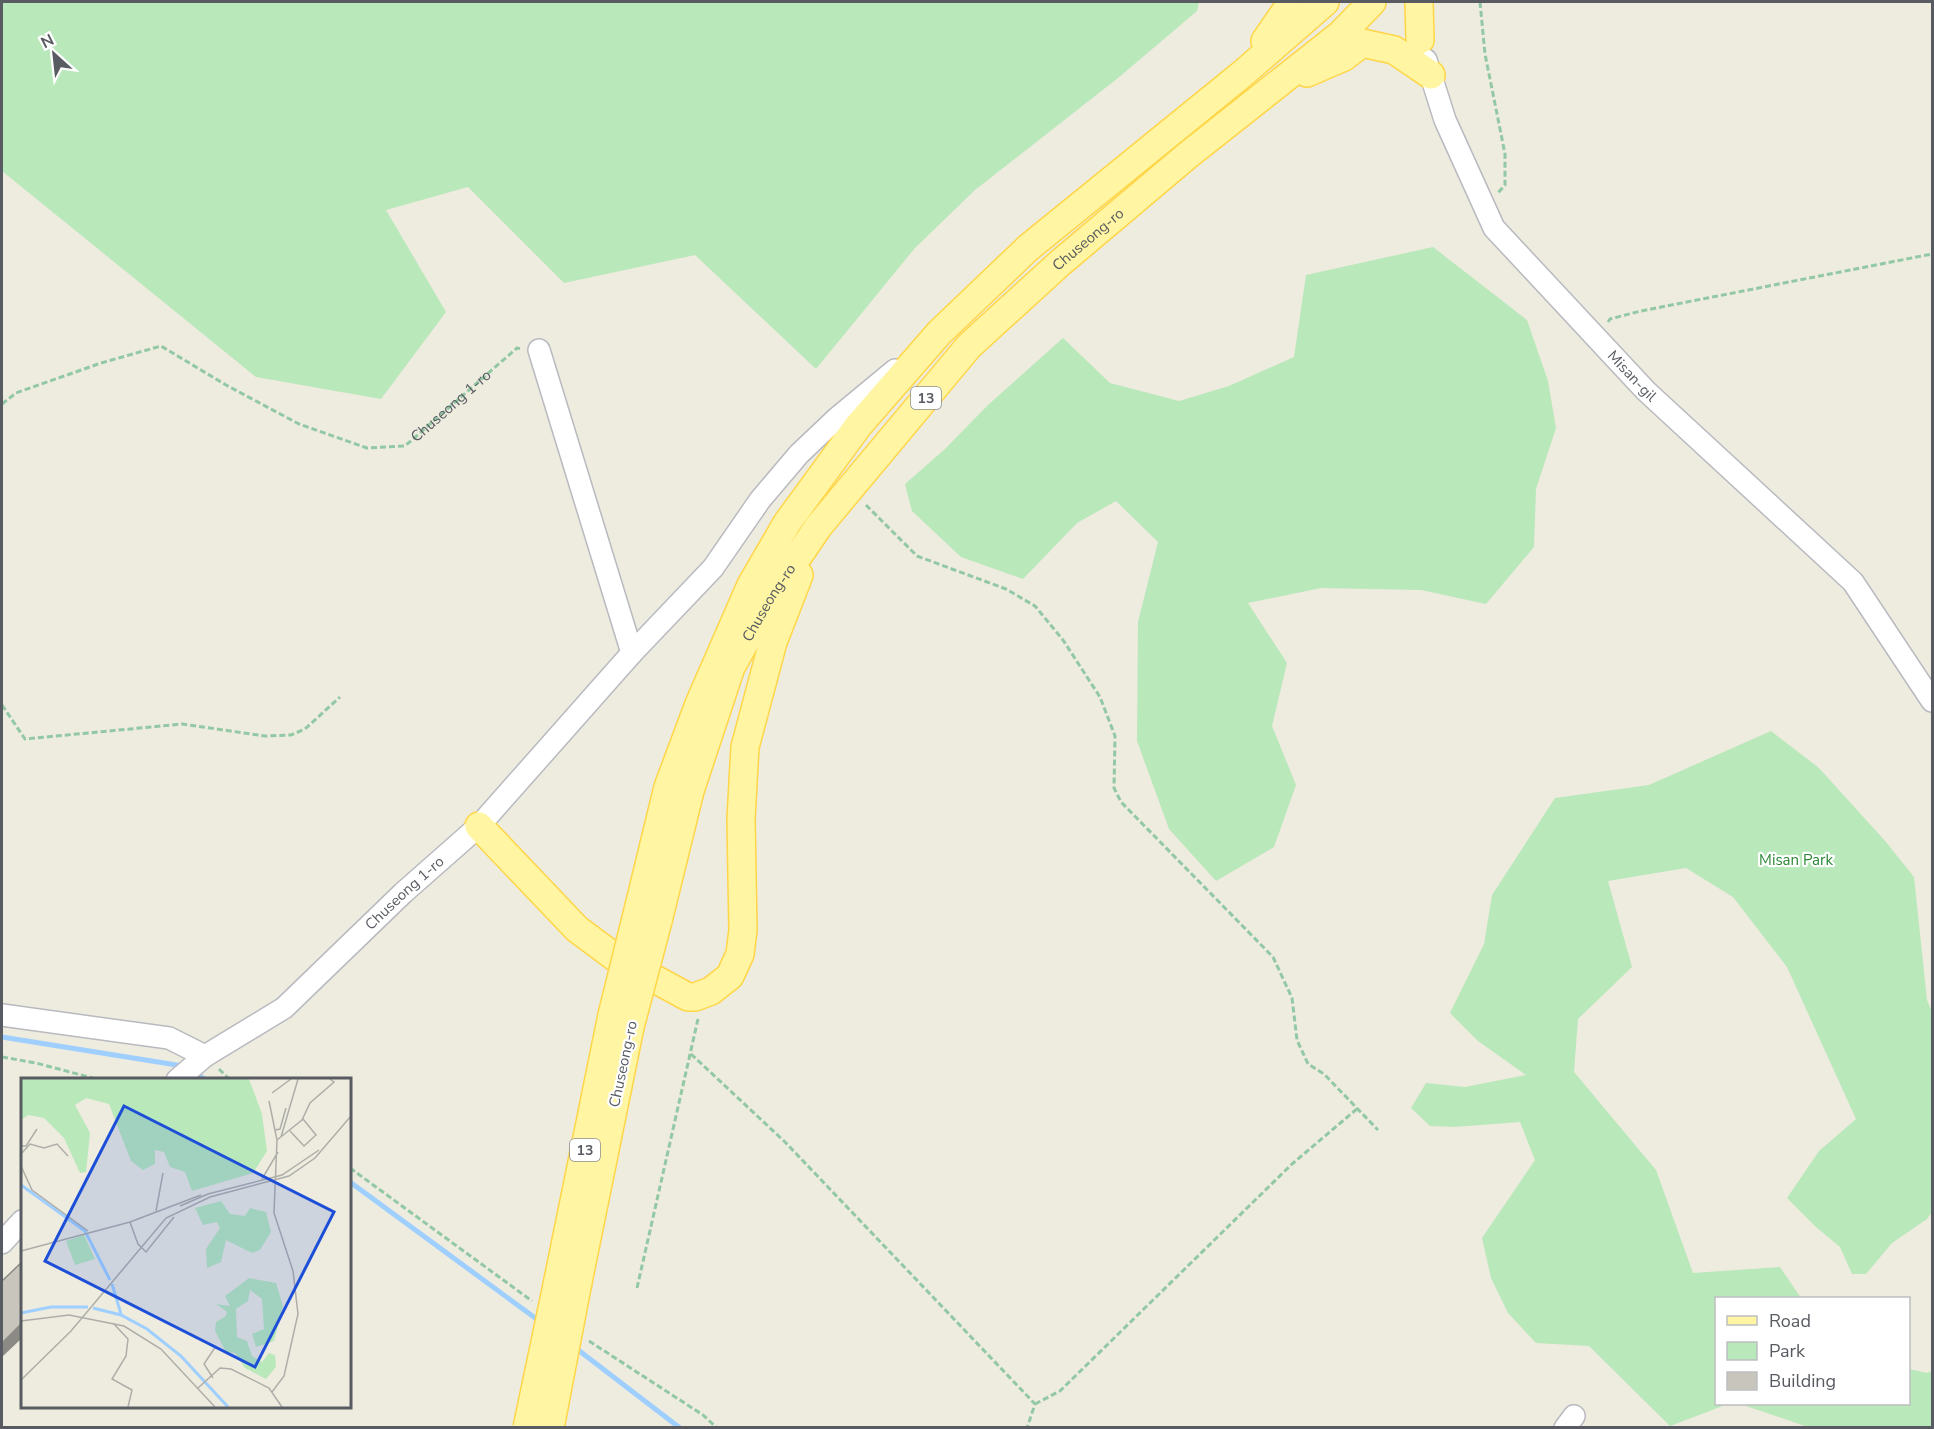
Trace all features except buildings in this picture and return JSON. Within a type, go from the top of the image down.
[{"type":"main road","points":[[1241,75],[1290,2]]},
{"type":"main road","name":"Chuseong-ro","points":[[648,913],[668,787],[699,704],[751,585],[787,523],[858,426],[939,333],[1028,248],[1241,75],[1325,2]]},
{"type":"main road","name":"Chuseong-ro","points":[[527,1428],[568,1283],[621,1021],[648,913],[731,667],[770,598],[818,527],[969,346],[1096,232],[1341,33],[1372,2]]},
{"type":"main road","points":[[1419,2],[1420,40]]},
{"type":"main road","points":[[1273,88],[1344,57],[1362,43],[1394,50],[1431,75]]},
{"type":"main road","points":[[478,825],[577,929],[616,958],[688,997],[711,991],[730,976],[740,954],[743,930],[741,819],[745,747],[773,642],[818,527]]},
{"type":"main road","name":"Chuseong-ro","points":[[550,1428],[568,1283]]},
{"type":"street","name":"Misan-gil","points":[[1413,2],[1420,40],[1445,120],[1494,228],[1646,392],[1854,582],[1932,701]]},
{"type":"street","name":"Chuseong 1-ro","points":[[179,1078],[200,1060],[284,1008],[403,893],[478,825],[632,653],[713,568],[760,500],[799,454],[837,418],[939,333]]},
{"type":"street","points":[[539,350],[632,653]]},
{"type":"street","points":[[2,1015],[169,1038],[200,1060]]},
{"type":"street","points":[[2,1243],[21,1222]]},
{"type":"path","points":[[1480,2],[1485,54],[1504,154],[1505,185],[1486,210]]},
{"type":"path","points":[[1595,337],[1610,319],[1641,311],[1932,254]]},
{"type":"path","name":"Chuseong 1-ro","points":[[2,404],[16,393],[102,363],[161,346],[226,385],[299,424],[367,448],[405,446],[517,348],[539,350]]},
{"type":"path","points":[[851,488],[876,517],[917,556],[1006,590],[1035,606],[1063,640],[1100,697],[1115,736],[1114,788],[1121,802],[1273,957],[1292,998],[1297,1040],[1308,1064],[1324,1074],[1378,1130]]},
{"type":"path","points":[[2,705],[26,739],[182,724],[265,736],[291,735],[305,729],[340,697]]},
{"type":"path","points":[[637,1288],[691,1054],[699,1013],[695,997]]},
{"type":"path","points":[[691,1054],[784,1142],[1035,1404]]},
{"type":"path","points":[[2,1057],[36,1063],[92,1078]]},
{"type":"path","points":[[1027,1428],[1035,1404],[1060,1391],[1292,1164],[1358,1108]]},
{"type":"green space","points":[[2,2],[1199,2],[1197,11],[1118,78],[975,190],[915,248],[816,369],[695,255],[564,283],[468,187],[386,210],[446,312],[381,399],[256,377],[2,171]]},
{"type":"green space","points":[[1433,247],[1527,320],[1548,381],[1556,428],[1536,489],[1534,547],[1486,604],[1421,590],[1321,588],[1248,603],[1287,663],[1272,726],[1296,785],[1274,847],[1216,881],[1169,829],[1137,741],[1138,622],[1158,542],[1116,501],[1077,523],[1023,579],[961,557],[912,511],[905,484],[1063,338],[1110,383],[1179,401],[1229,386],[1294,357],[1306,275]]},
{"type":"green space","name":"Misan Park","points":[[1771,731],[1819,768],[1886,842],[1914,877],[1927,1000],[1932,1012],[1932,1212],[1927,1219],[1892,1243],[1866,1274],[1852,1274],[1840,1247],[1787,1198],[1819,1151],[1856,1119],[1787,967],[1733,897],[1686,868],[1608,881],[1632,967],[1578,1019],[1574,1072],[1656,1170],[1693,1273],[1780,1267],[1800,1297],[1715,1297],[1715,1405],[1725,1405],[1670,1426],[1589,1346],[1536,1343],[1508,1313],[1491,1278],[1482,1238],[1535,1160],[1520,1122],[1454,1127],[1430,1126],[1411,1108],[1426,1083],[1465,1087],[1526,1075],[1478,1041],[1450,1013],[1484,944],[1492,895],[1555,798],[1649,785]]},
{"type":"green space","points":[[1910,1369],[1927,1373],[1932,1371],[1932,1427],[1808,1427],[1743,1405],[1910,1405]]},
{"type":"waterway","points":[[2,1037],[183,1066]]},
{"type":"waterway","points":[[194,1072],[203,1078]]},
{"type":"waterway","points":[[351,1183],[542,1323]]},
{"type":"waterway","points":[[573,1346],[680,1428]]}]
